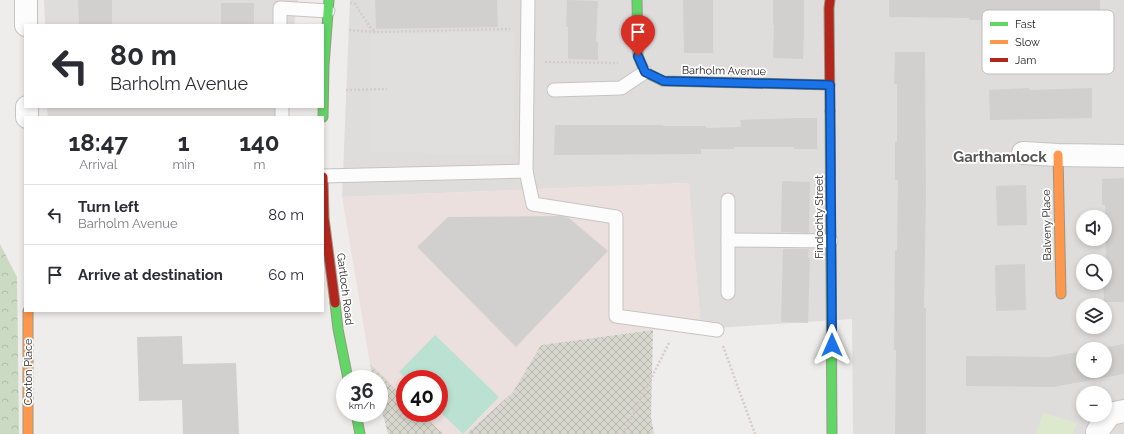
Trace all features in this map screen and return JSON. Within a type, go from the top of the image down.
[{"type":"street","points":[[26,0],[26,24]]},
{"type":"street","points":[[637,0],[638,56],[643,68]]},
{"type":"street","name":"Findochty Street","points":[[830,0],[832,434]]},
{"type":"street","points":[[324,91],[329,6]]},
{"type":"street","name":"Barholm Avenue","points":[[643,68],[664,81],[830,85]]},
{"type":"street","points":[[1023,153],[1124,156]]},
{"type":"street","name":"Balveny Place","points":[[1058,155],[1060,294]]},
{"type":"street","name":"Gartloch Road","points":[[324,218],[338,329],[346,370]]},
{"type":"street","name":"Coxton Place","points":[[28,312],[28,434]]},
{"type":"street","points":[[1097,434],[1110,414],[1124,411]]},
{"type":"street","points":[[358,422],[360,434]]},
{"type":"lane","points":[[528,0],[526,171],[533,204],[616,217],[616,316],[718,330]]},
{"type":"lane","points":[[280,24],[280,8],[329,6]]},
{"type":"lane","points":[[554,90],[621,88],[643,68]]},
{"type":"lane","points":[[324,177],[526,171]]},
{"type":"lane","points":[[728,200],[728,293]]},
{"type":"lane","points":[[728,240],[831,241]]},
{"type":"path","points":[[344,1],[355,4],[375,32]]},
{"type":"path","points":[[327,29],[375,32],[528,29]]},
{"type":"path","points":[[527,61],[643,68]]},
{"type":"path","points":[[324,91],[388,89]]},
{"type":"path","points":[[623,434],[678,325]]},
{"type":"path","points":[[718,330],[755,434]]},
{"type":"shaded area","points":[[44,0],[298,0],[294,24],[45,24]]},
{"type":"shaded area","points":[[350,0],[1124,0],[1124,434],[853,434],[852,319],[701,329],[688,183],[342,197]]},
{"type":"shaded area","points":[[515,32],[513,154],[370,152],[371,34]]},
{"type":"shaded area","points":[[47,108],[280,108],[279,116],[48,116]]},
{"type":"shaded area","points":[[689,183],[701,329],[653,330],[541,345],[513,392],[466,434],[443,434],[430,422],[448,422],[448,370],[396,370],[396,389],[388,381],[388,370],[376,370],[370,364],[342,197]]},
{"type":"shaded area","points":[[653,330],[651,417],[654,434],[466,434],[513,392],[541,345]]},
{"type":"shaded area","points":[[370,364],[376,370],[371,370]]},
{"type":"shaded area","points":[[388,381],[396,389],[396,422],[430,422],[443,434],[388,434],[385,422],[388,422]]},
{"type":"green space","points":[[0,244],[17,277],[19,434],[0,434]]},
{"type":"green space","points":[[435,335],[499,397],[463,434],[448,420],[448,370],[401,370]]},
{"type":"green space","points":[[1043,413],[1077,423],[1073,434],[1036,434]]},
{"type":"building","points":[[78,0],[112,0],[112,24],[79,24]]},
{"type":"building","points":[[375,0],[497,0],[498,27],[376,29]]},
{"type":"building","points":[[567,0],[598,1],[596,42],[598,42],[598,60],[568,59],[568,27],[566,27]]},
{"type":"building","points":[[683,0],[713,0],[713,53],[684,53]]},
{"type":"building","points":[[773,0],[804,0],[803,59],[773,58]]},
{"type":"building","points":[[889,0],[1100,0],[1100,10],[982,10],[982,20],[969,20],[969,18],[889,17]]},
{"type":"building","points":[[221,3],[254,3],[254,24],[221,24]]},
{"type":"building","points":[[895,52],[925,52],[926,197],[924,308],[926,308],[926,434],[895,434],[895,250],[897,250],[898,180],[895,180],[895,142],[897,142],[897,84],[894,84]]},
{"type":"building","points":[[1029,88],[1030,90],[1092,88],[1092,118],[990,120],[989,90]]},
{"type":"building","points":[[817,118],[817,149],[794,149],[794,147],[734,147],[734,149],[701,149],[701,154],[554,155],[555,125],[663,125],[706,126],[706,128],[741,127],[740,120]]},
{"type":"building","points":[[1124,178],[1124,302],[1112,302],[1112,298],[1104,298],[1103,290],[1112,290],[1112,254],[1106,254],[1106,246],[1112,246],[1112,210],[1105,210],[1105,205],[1102,205],[1102,179]]},
{"type":"building","points":[[782,181],[810,182],[809,233],[781,232]]},
{"type":"building","points":[[1026,185],[1027,225],[997,226],[996,186]]},
{"type":"building","points":[[561,216],[569,218],[608,251],[516,347],[417,247],[448,217]]},
{"type":"building","points":[[783,249],[809,249],[808,323],[781,322]]},
{"type":"building","points":[[1025,264],[1026,310],[996,311],[995,265]]},
{"type":"building","points":[[182,336],[183,364],[236,363],[239,434],[183,434],[182,400],[139,401],[137,337]]},
{"type":"building","points":[[1124,344],[1124,374],[1112,376],[1112,346]]},
{"type":"building","points":[[1076,352],[1076,378],[1102,378],[1053,387],[966,386],[966,356],[1050,357]]},
{"type":"traffic: fast","points":[[324,65],[329,0]]},
{"type":"traffic: fast","points":[[637,0],[638,56],[645,72],[663,81],[830,85]]},
{"type":"traffic: fast","points":[[323,108],[323,116]]},
{"type":"traffic: fast","points":[[830,111],[832,434]]},
{"type":"traffic: fast","points":[[335,303],[338,329],[346,370]]},
{"type":"traffic: fast","points":[[358,422],[360,434]]},
{"type":"traffic: slow","points":[[1058,155],[1061,294]]},
{"type":"traffic: slow","points":[[28,312],[28,434]]},
{"type":"traffic: jam","points":[[830,0],[830,111]]},
{"type":"traffic: jam","points":[[324,218],[335,303]]},
{"type":"district","name":"Garthamlock","points":[[1000,157]]},
{"type":"route","points":[[638,56],[645,72],[664,81],[830,85],[832,345]]}]
